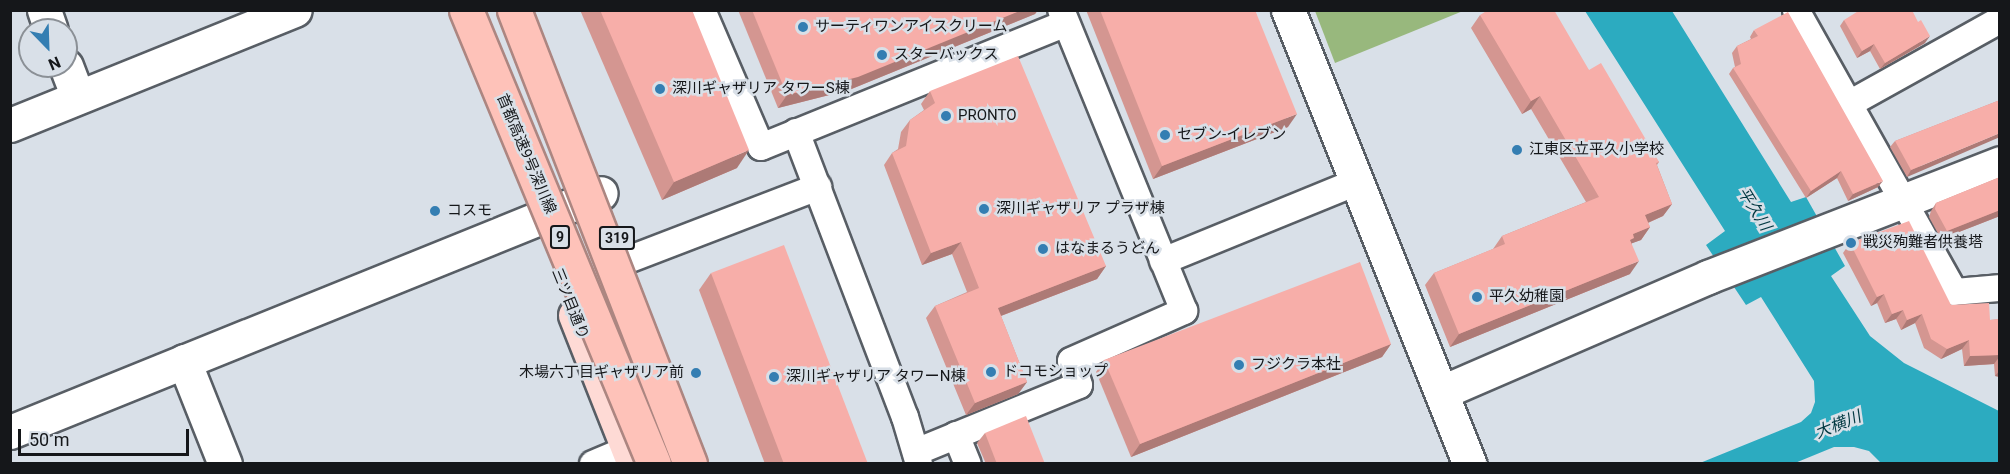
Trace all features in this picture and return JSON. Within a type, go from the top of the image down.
[{"type":"highway","name":"首都高速9号深川線","points":[[466,10],[639,459]]},
{"type":"highway","points":[[514,10],[690,464]]},
{"type":"main road","name":"三ツ目通り","points":[[452,10],[537,220],[639,459]]},
{"type":"main road","name":"319","points":[[531,10],[602,194],[625,261],[706,464]]},
{"type":"street","points":[[10,125],[295,10]]},
{"type":"street","points":[[702,10],[761,147],[1063,17],[1184,311],[1071,361],[1079,385],[956,435],[917,458],[796,132]]},
{"type":"street","points":[[1288,10],[1442,392],[1461,461]]},
{"type":"street","points":[[1796,10],[1954,292],[2000,288]]},
{"type":"street","points":[[1849,104],[2000,21]]},
{"type":"street","points":[[71,78],[78,97]]},
{"type":"street","points":[[1442,392],[1708,277],[1835,225],[2000,163]]},
{"type":"street","points":[[1163,261],[1357,182]]},
{"type":"street","points":[[625,261],[818,187]]},
{"type":"street","points":[[10,432],[602,194]]},
{"type":"street","points":[[184,362],[225,464]]},
{"type":"street","points":[[956,435],[968,464]]},
{"type":"street","points":[[593,464],[639,459]]},
{"type":"green space","points":[[1315,11],[1463,11],[1335,63]]},
{"type":"water","points":[[1585,11],[1672,11],[1791,202],[1806,197],[1845,266],[1831,276],[1870,336],[1904,363],[1999,411],[1999,463],[1881,463],[1869,451],[1854,447],[1834,447],[1795,463],[1700,463],[1801,422],[1811,413],[1815,402],[1814,381],[1761,297],[1746,305],[1706,245],[1725,231]]},
{"type":"building","name":"深川ギャザリア タワーS棟","points":[[600,10],[692,10],[749,150],[674,182]]},
{"type":"building","points":[[752,10],[1022,10],[858,77],[787,95]]},
{"type":"building","points":[[1100,10],[1255,10],[1297,114],[1162,166]]},
{"type":"building","points":[[1488,10],[1554,10],[1589,70],[1601,63],[1659,162],[1656,163],[1672,204],[1645,215],[1650,227],[1633,234],[1634,238],[1630,240],[1639,261],[1459,334],[1434,273],[1505,244],[1502,236],[1599,197],[1540,96],[1531,101],[1480,15]]},
{"type":"building","points":[[1860,10],[1912,10],[1918,22],[1921,20],[1930,36],[1885,63],[1874,44],[1862,51],[1844,20]]},
{"type":"building","points":[[1788,12],[1883,181],[1853,194],[1841,171],[1811,191],[1733,68],[1741,64],[1737,46],[1758,36],[1754,30]]},
{"type":"building","name":"深川ギャザリア プラザ棟","points":[[1018,56],[1106,266],[998,308],[1027,382],[975,403],[935,306],[979,288],[961,242],[931,253],[892,153],[906,146],[910,120],[935,103],[930,91]]},
{"type":"building","points":[[2000,100],[2000,133],[1911,170],[1895,141]]},
{"type":"building","points":[[2000,177],[2000,210],[1947,231],[1935,209],[1936,203]]},
{"type":"building","points":[[1909,221],[1951,305],[1989,303],[1990,320],[2000,319],[2000,355],[1970,356],[1969,340],[1947,349],[1931,339],[1922,314],[1907,320],[1903,310],[1892,314],[1884,294],[1877,297],[1850,243]]},
{"type":"building","name":"深川ギャザリア タワーN棟","points":[[784,245],[868,464],[784,464],[711,273]]},
{"type":"building","name":"フジクラ本社","points":[[1360,262],[1391,344],[1140,444],[1104,360]]},
{"type":"building","points":[[1026,416],[1045,464],[997,464],[985,433]]},
{"type":"place","name":"サーティワンアイスクリーム","points":[[803,27]]},
{"type":"place","name":"スターバックス","points":[[882,55]]},
{"type":"place","name":"深川ギャザリア タワーS棟","points":[[660,89]]},
{"type":"place","name":"PRONTO","points":[[946,116]]},
{"type":"place","name":"セブン-イレブン","points":[[1165,135]]},
{"type":"place","name":"江東区立平久小学校","points":[[1517,150]]},
{"type":"place","name":"深川ギャザリア プラザ棟","points":[[984,209]]},
{"type":"place","name":"コスモ","points":[[435,211]]},
{"type":"place","name":"戦災殉難者供養塔","points":[[1851,243]]},
{"type":"place","name":"はなまるうどん","points":[[1043,249]]},
{"type":"place","name":"平久幼稚園","points":[[1477,297]]},
{"type":"place","name":"フジクラ本社","points":[[1239,365]]},
{"type":"place","name":"ドコモショップ","points":[[991,372]]},
{"type":"place","name":"木場六丁目ギャザリア前","points":[[696,373]]},
{"type":"place","name":"深川ギャザリア タワーN棟","points":[[774,377]]},
{"type":"water label","name":"平久川","points":[[1754,209]]},
{"type":"water label","name":"大横川","points":[[1838,425]]}]
